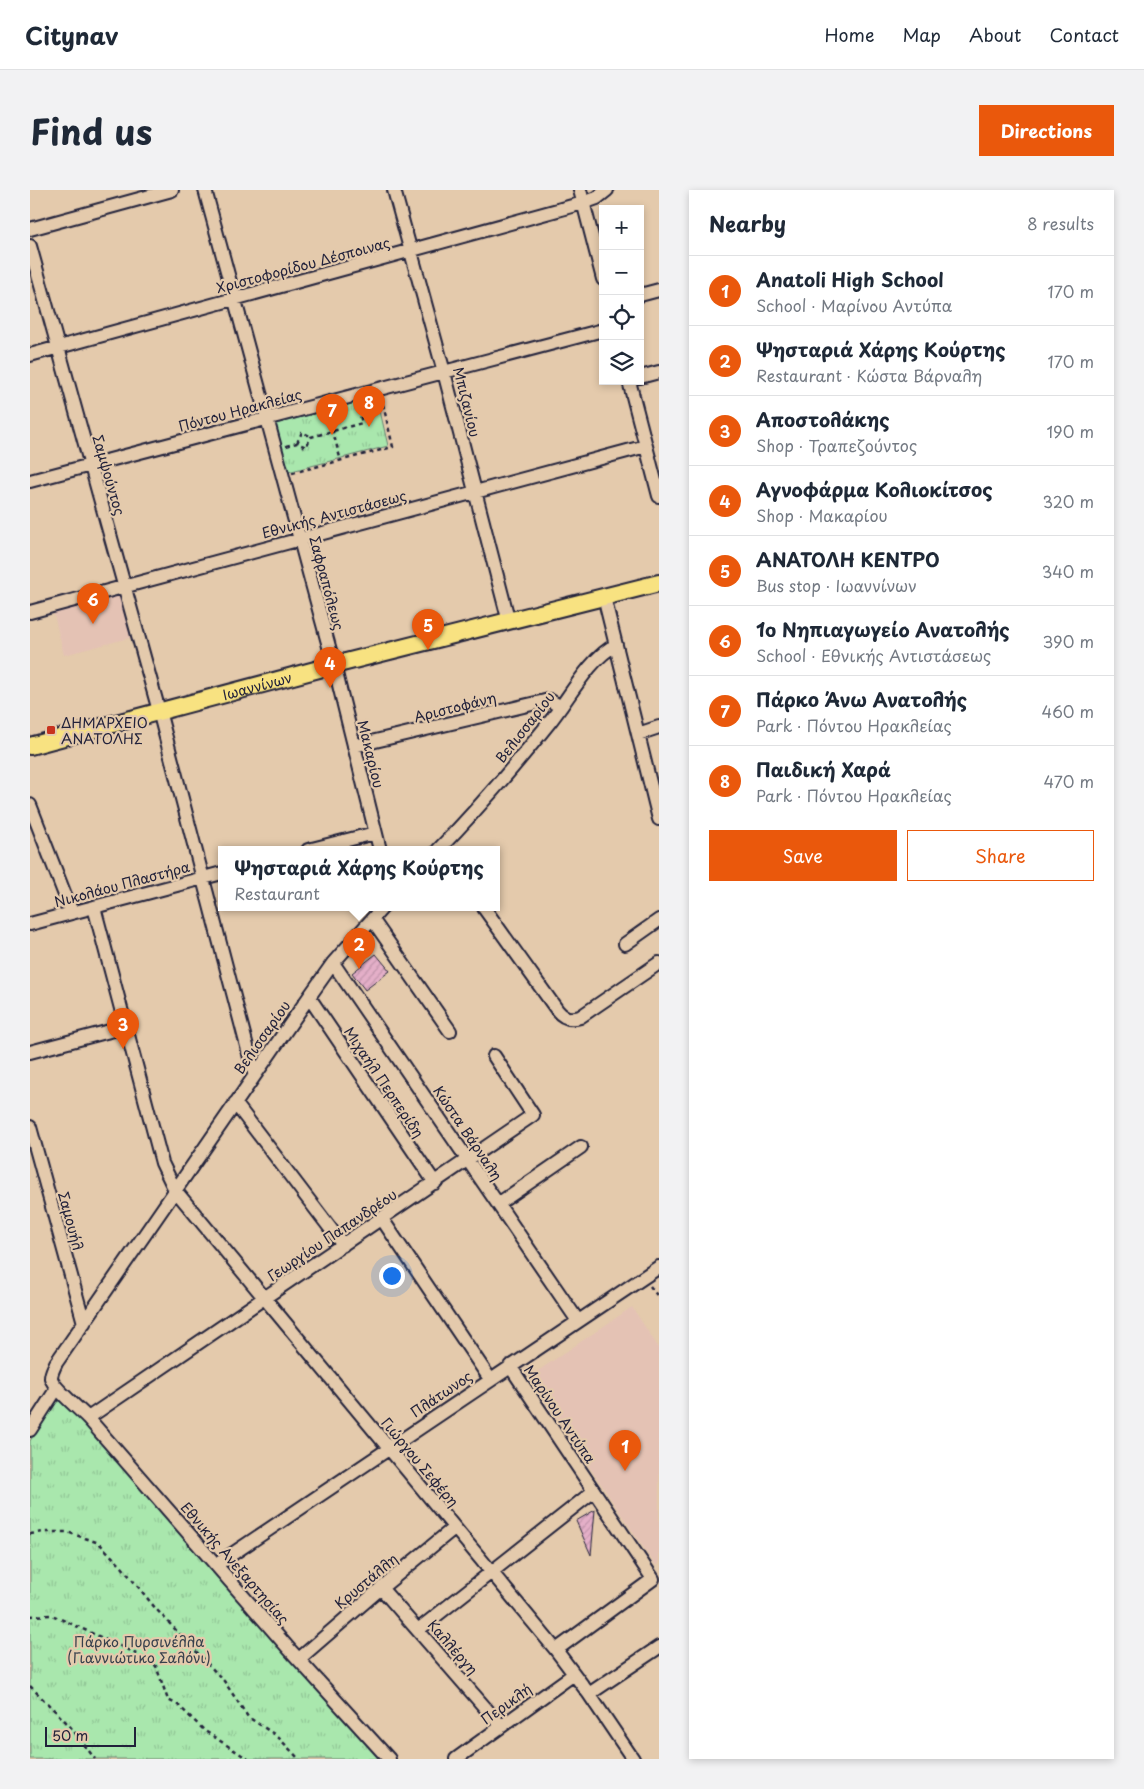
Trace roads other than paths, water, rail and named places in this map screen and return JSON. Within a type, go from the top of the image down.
[{"type":"main road","name":"Ιωαννίνων","points":[[30,746],[334,665],[659,583]]},
{"type":"street","points":[[30,229],[172,190]]},
{"type":"street","name":"Σαφραπόλεως","points":[[205,190],[334,665]]},
{"type":"street","name":"Μπιζανίου","points":[[394,190],[509,622]]},
{"type":"street","points":[[580,190],[599,264]]},
{"type":"street","name":"Χριστοφορίδου Δέσποινας","points":[[30,355],[583,203],[597,198],[607,190]]},
{"type":"street","name":"Σαμψούντος","points":[[30,246],[159,712],[254,1074]]},
{"type":"street","points":[[644,294],[659,290]]},
{"type":"street","name":"Πόντου Ηρακλείας","points":[[30,482],[599,331]]},
{"type":"street","points":[[644,376],[659,372]]},
{"type":"street","points":[[630,385],[659,496]]},
{"type":"street","name":"Εθνικής Αντιστάσεως","points":[[30,612],[646,446]]},
{"type":"street","points":[[604,597],[658,813]]},
{"type":"street","name":"Βελισσαρίου","points":[[443,846],[492,792],[599,656],[616,645]]},
{"type":"street","name":"Μακαρίου","points":[[334,665],[379,846]]},
{"type":"street","name":"Αριστοφάνη","points":[[354,746],[549,700],[561,706]]},
{"type":"street","points":[[638,734],[659,727]]},
{"type":"street","points":[[30,805],[72,913]]},
{"type":"street","points":[[324,846],[376,833]]},
{"type":"street","name":"Νικολάου Πλαστήρα","points":[[30,924],[218,874]]},
{"type":"street","name":"Γιώργου Σεφέρη","points":[[94,907],[162,1163],[175,1190],[556,1650],[589,1694],[633,1759]]},
{"type":"street","name":"Βελισσαρίου","points":[[57,1388],[52,1380],[52,1370],[308,997],[334,963],[379,911]]},
{"type":"street","points":[[486,911],[556,1010],[564,1017],[570,1019],[580,1017],[659,963]]},
{"type":"street","points":[[372,919],[450,1031]]},
{"type":"street","points":[[625,944],[659,920]]},
{"type":"street","name":"Κώστα Βάρναλη","points":[[334,963],[578,1321]]},
{"type":"street","name":"Μιχαήλ Περπερίδη","points":[[308,997],[435,1183]]},
{"type":"street","points":[[30,1052],[125,1027]]},
{"type":"street","name":"Γεωργίου Παπανδρέου","points":[[88,1418],[533,1116],[494,1056]]},
{"type":"street","points":[[235,1103],[343,1246]]},
{"type":"street","name":"Σαμουήλ","points":[[30,1127],[84,1323]]},
{"type":"street","points":[[498,1204],[581,1147]]},
{"type":"street","points":[[382,1219],[490,1379]]},
{"type":"street","name":"Πλάτωνος","points":[[216,1565],[659,1267]]},
{"type":"street","name":"Μαρίνου Αντύπα","points":[[510,1366],[653,1579],[556,1650]]},
{"type":"street","points":[[32,1423],[57,1388]]},
{"type":"street","name":"Εθνικής Ανεξαρτησίας","points":[[57,1388],[88,1418],[389,1759]]},
{"type":"street","points":[[418,1630],[594,1491]]},
{"type":"street","name":"Κρυστάλλη","points":[[299,1659],[454,1528]]},
{"type":"street","name":"Καλλέργη","points":[[381,1588],[501,1726]]},
{"type":"street","points":[[589,1694],[659,1647]]},
{"type":"street","name":"Περικλή","points":[[456,1759],[574,1674]]},
{"type":"place","name":"Παιδική Χαρά","points":[[369,427]]},
{"type":"place","name":"Πάρκο Άνω Ανατολής","points":[[332,435]]},
{"type":"place","name":"1ο Νηπιαγωγείο Ανατολής","points":[[93,624]]},
{"type":"place","name":"ΑΝΑΤΟΛΗ ΚΕΝΤΡΟ","points":[[428,650]]},
{"type":"place","name":"Αγνοφάρμα Κολιοκίτσος","points":[[330,688]]},
{"type":"place","name":"ΔΗΜΑΡΧΕΙΟ ΑΝΑΤΟΛΗΣ","points":[[51,730]]},
{"type":"place","name":"Ψησταριά Χάρης Κούρτης","points":[[359,969]]},
{"type":"place","name":"Αποστολάκης","points":[[123,1049]]},
{"type":"place","name":"Anatoli High School","points":[[625,1471]]},
{"type":"park label","name":"Πάρκο Πυρσινέλλα (Γιαννιώτικο Σαλόνι)","points":[[139,1649]]}]
